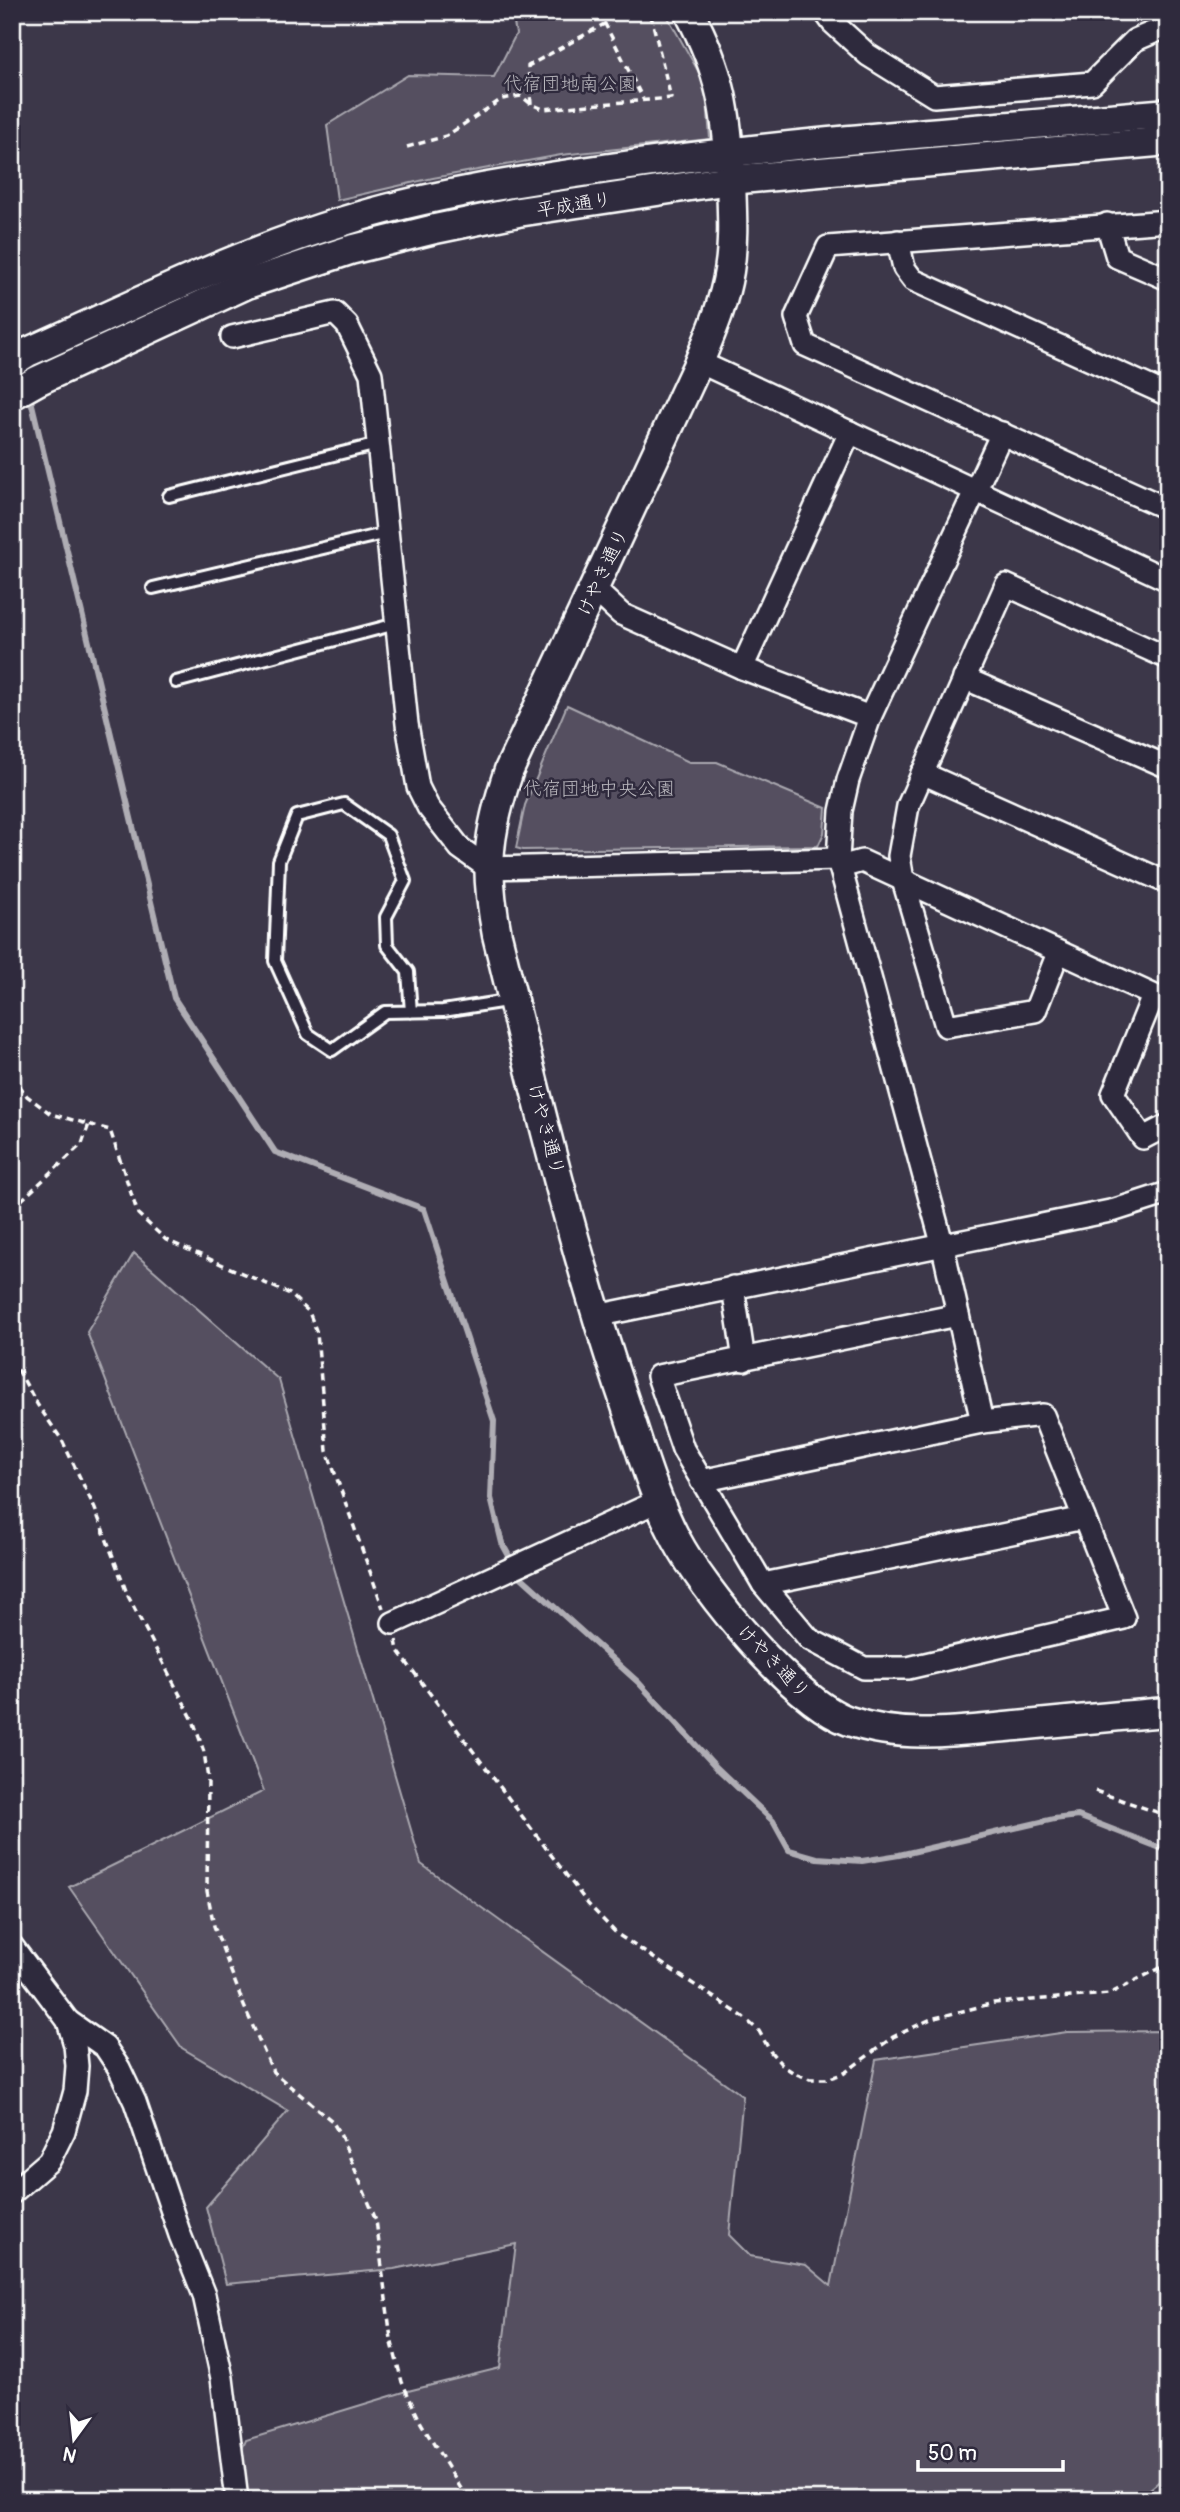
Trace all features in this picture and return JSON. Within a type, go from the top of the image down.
[{"type":"street","name":"けやき通り","points":[[689,12],[706,44],[723,95],[733,235],[729,273],[715,325],[699,362],[509,770],[497,807],[488,868],[490,898],[513,1000],[596,1316],[658,1501],[677,1541],[733,1619],[807,1697],[827,1711],[847,1721],[876,1728],[932,1733],[1168,1712]]},
{"type":"street","points":[[825,12],[833,23],[868,55],[934,96],[1092,83],[1135,40],[1168,26]]},
{"type":"street","name":"平成通り","points":[[12,362],[28,352],[245,256],[344,220],[436,198],[516,182],[729,151],[1168,113]]},
{"type":"street","name":"平成通り","points":[[12,395],[247,284],[350,250],[435,229],[518,212],[730,180],[1168,141]]},
{"type":"street","points":[[1168,221],[828,247],[796,317],[805,345],[1168,509]]},
{"type":"street","points":[[1107,224],[1117,257],[1168,279]]},
{"type":"street","points":[[898,241],[904,268],[913,280],[1168,395]]},
{"type":"street","points":[[232,337],[335,313],[346,325],[371,374],[407,724],[418,787],[428,807],[460,848],[488,868],[862,861],[1161,999],[1113,1094],[1143,1138],[1168,1125]]},
{"type":"street","points":[[699,362],[1168,580]]},
{"type":"street","points":[[742,668],[850,432]]},
{"type":"street","points":[[982,1422],[942,1243],[839,863],[841,811],[848,780],[870,717],[1002,433]]},
{"type":"street","points":[[1058,953],[1035,1011],[946,1026],[903,880],[899,856],[908,806],[1006,585],[1168,658]]},
{"type":"street","points":[[594,589],[621,614],[742,668],[870,717]]},
{"type":"street","points":[[964,678],[1168,767]]},
{"type":"street","points":[[922,773],[1168,883]]},
{"type":"street","points":[[596,1316],[942,1243],[1115,1210],[1168,1193]]},
{"type":"street","points":[[733,1287],[744,1360]]},
{"type":"street","points":[[701,1481],[982,1422],[1043,1415],[1124,1618],[908,1668],[864,1668],[808,1639],[763,1584],[701,1481],[682,1449],[658,1376],[958,1315]]},
{"type":"street","points":[[393,1623],[658,1501]]},
{"type":"street","points":[[763,1584],[1084,1518]]},
{"type":"street","points":[[16,1956],[68,2021],[105,2047],[119,2068],[135,2102],[180,2235],[204,2295],[222,2378],[237,2500]]},
{"type":"street","points":[[12,2193],[49,2161],[64,2131],[75,2091],[77,2066],[75,2045],[68,2021]]},
{"type":"lane","points":[[169,496],[378,444]]},
{"type":"lane","points":[[153,588],[387,533]]},
{"type":"lane","points":[[176,682],[396,624]]},
{"type":"lane","points":[[411,1012],[408,972],[387,945],[386,918],[405,881],[388,835],[344,804],[297,816],[279,861],[275,961],[308,1034],[332,1049],[385,1012],[411,1012],[443,1012],[513,1000]]},
{"type":"path","points":[[599,12],[643,99]]},
{"type":"path","points":[[531,104],[528,66],[626,12]]},
{"type":"path","points":[[407,147],[446,136],[502,99],[521,96],[543,109],[671,97],[648,12]]},
{"type":"path","points":[[12,1074],[27,1096],[51,1114],[110,1130],[138,1214],[166,1240],[290,1294],[309,1312],[317,1332],[327,1451],[382,1607],[393,1623],[398,1651],[588,1904],[617,1934],[742,2016],[759,2031],[770,2051],[793,2073],[810,2079],[843,2074],[893,2037],[931,2019],[993,2003],[1109,1994],[1168,1964]]},
{"type":"path","points":[[12,1209],[82,1144],[89,1124]]},
{"type":"path","points":[[12,1359],[37,1404],[62,1440],[95,1509],[128,1596],[193,1720],[204,1752],[208,1779],[207,1891],[214,1926],[244,2006],[273,2072],[332,2122],[341,2136],[376,2220],[391,2339],[402,2382],[421,2423],[468,2500]]},
{"type":"path","points":[[1095,1791],[1168,1816]]},
{"type":"green space","name":"代宿団地南公園","points":[[512,12],[665,12],[706,85],[710,139],[561,155],[433,178],[337,200],[327,125],[408,75],[494,77],[516,34]]},
{"type":"green space","name":"代宿団地中央公園","points":[[567,705],[689,762],[717,762],[826,808],[824,833],[818,846],[516,848],[525,805]]},
{"type":"green space","points":[[134,1253],[279,1380],[421,1864],[743,2096],[729,2235],[750,2256],[806,2265],[831,2286],[876,2060],[1067,2032],[1168,2031],[1168,2474],[1137,2500],[219,2500],[246,2440],[404,2392],[500,2368],[516,2244],[394,2269],[226,2284],[206,2207],[288,2111],[182,2048],[69,1887],[264,1791],[87,1332]]},
{"type":"waterway","points":[[30,396],[174,998],[275,1152],[424,1209],[494,1421],[491,1498],[502,1543],[520,1576],[638,1682],[717,1768],[773,1821],[789,1850],[817,1858],[862,1861],[1078,1816],[1168,1851]]}]
